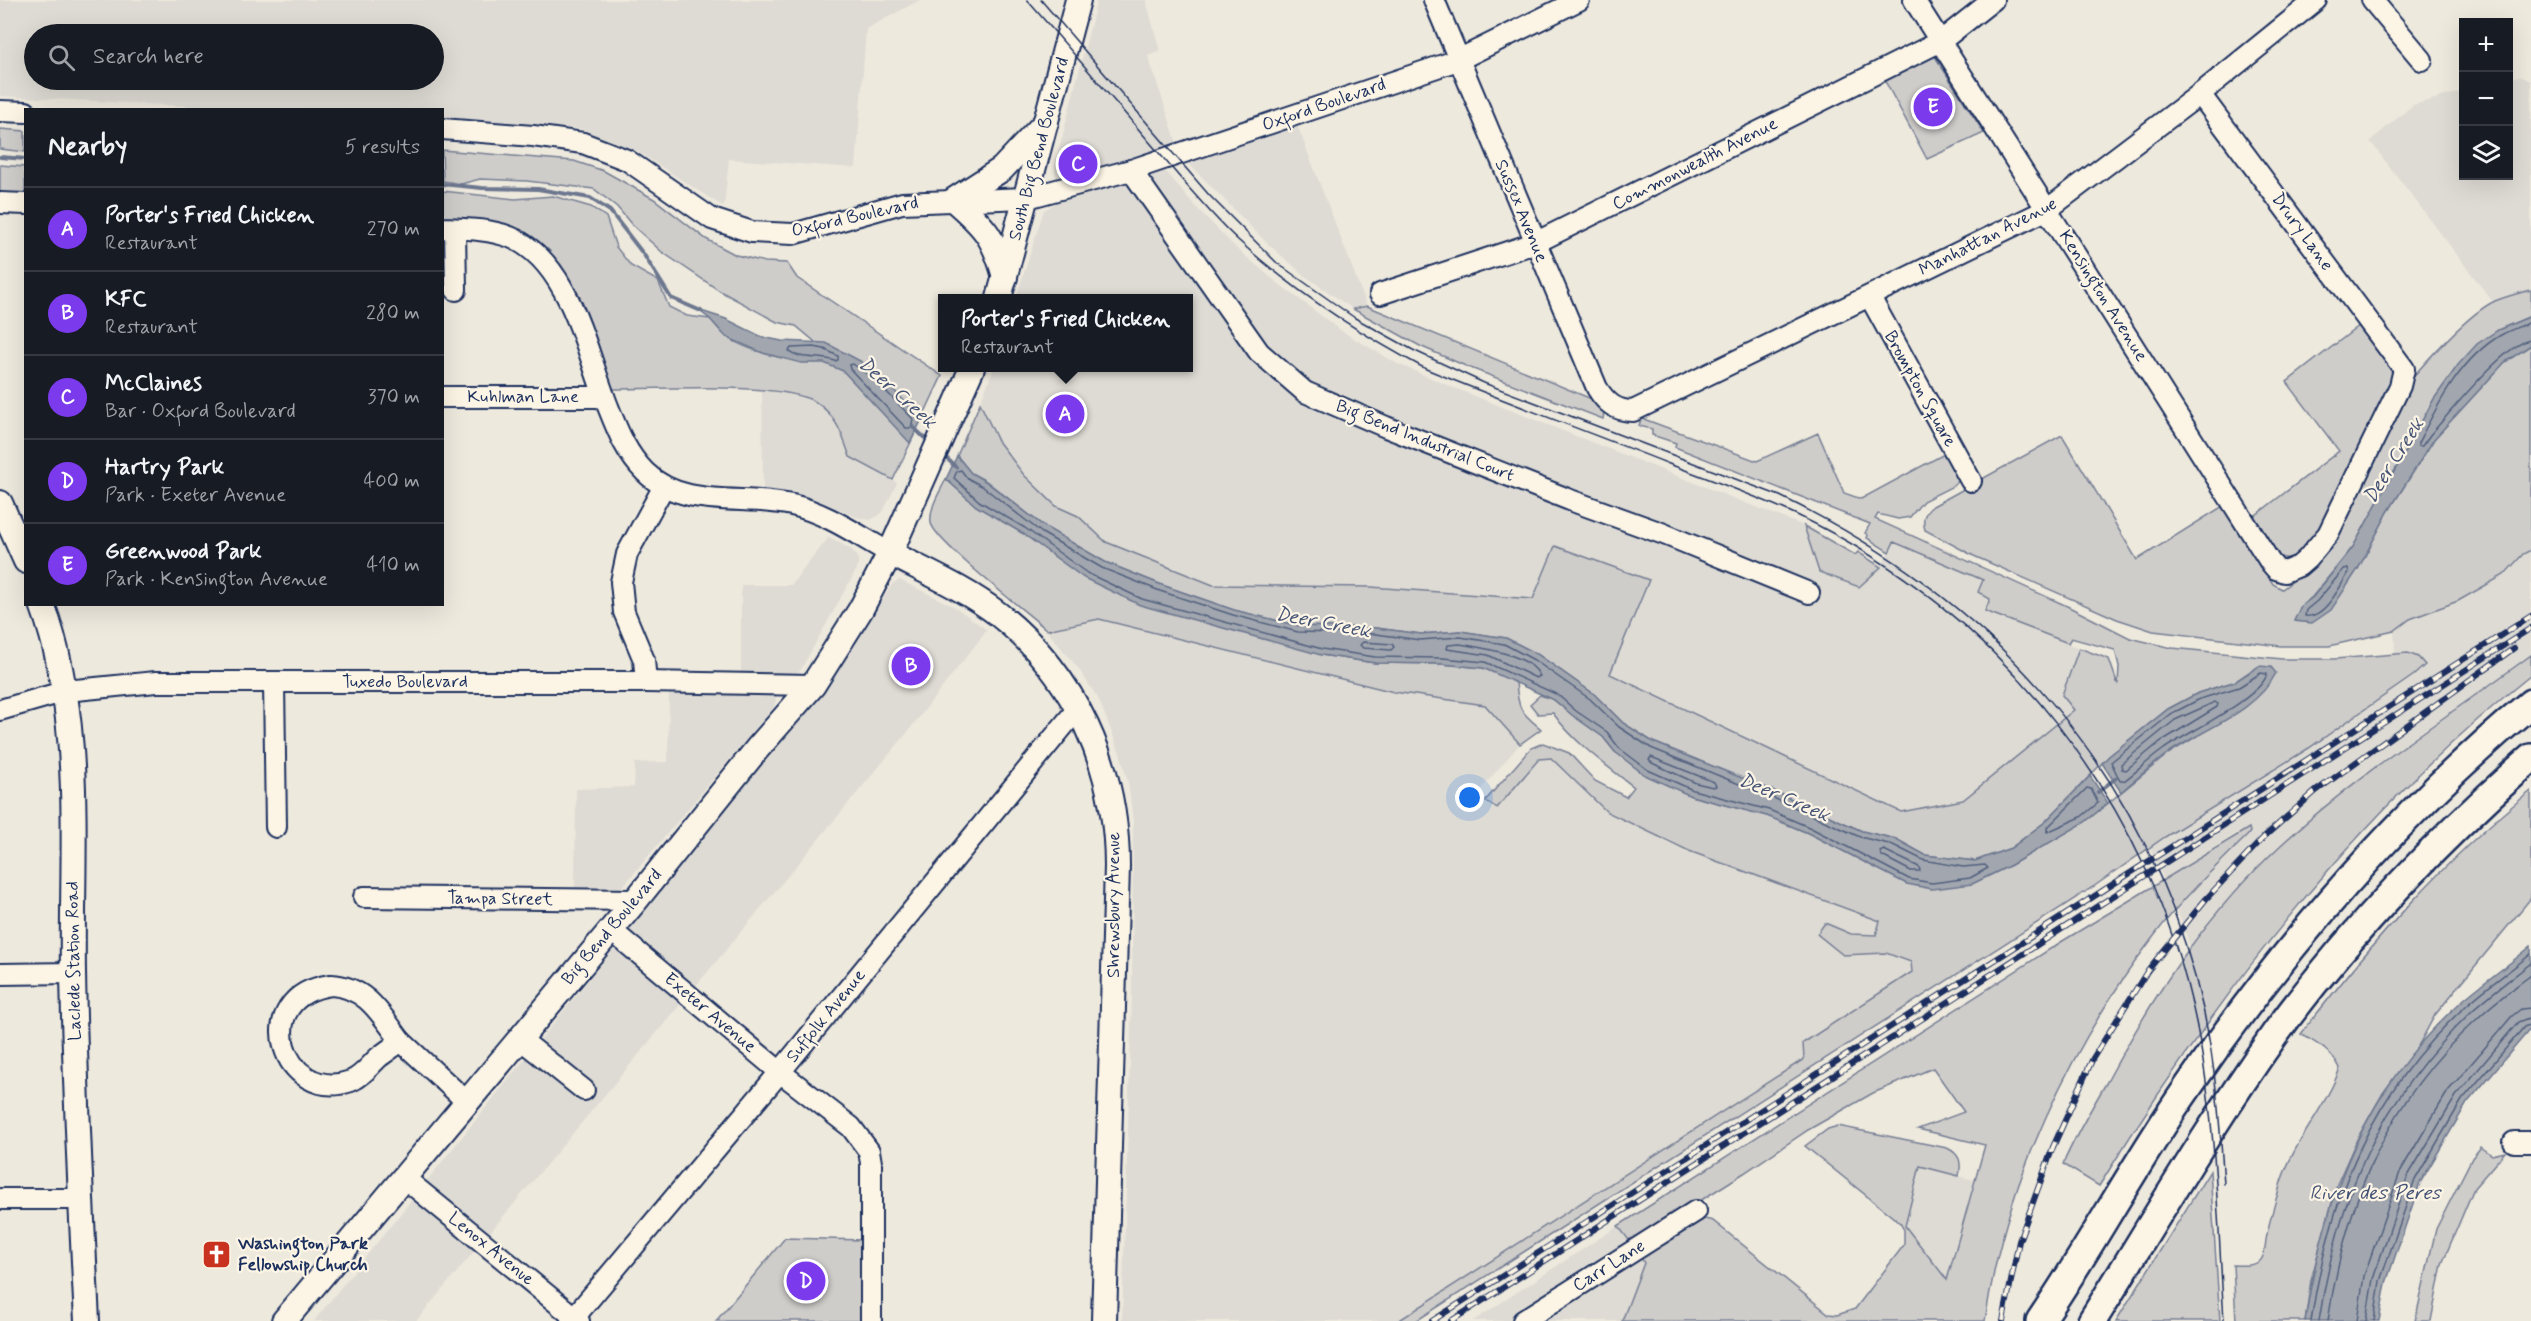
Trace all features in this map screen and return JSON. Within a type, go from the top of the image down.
[{"type":"highway","points":[[2044,1315],[2186,1089],[2291,947],[2352,875],[2404,820],[2464,761],[2531,703]]},
{"type":"highway","points":[[2091,1321],[2205,1140],[2277,1033],[2390,895],[2442,841],[2531,759]]},
{"type":"main road","name":"South Big Bend Boulevard","points":[[1002,288],[1078,0]]},
{"type":"main road","points":[[1002,288],[991,237],[984,227],[954,200],[1002,169],[1046,122]]},
{"type":"main road","name":"Big Bend Boulevard","points":[[284,1321],[636,900],[757,749],[813,685],[861,609],[890,554],[970,372]]},
{"type":"main road","points":[[0,503],[24,557]]},
{"type":"main road","name":"Shrewsbury Avenue","points":[[890,554],[965,593],[998,614],[1042,656],[1060,678],[1078,708],[1103,766],[1111,797],[1117,847],[1104,1321]]},
{"type":"main road","name":"Laclede Station Road","points":[[43,606],[66,692],[72,767],[73,973],[87,1321]]},
{"type":"street","name":"Sussex Avenue","points":[[1434,0],[1597,388],[1608,404],[1622,411]]},
{"type":"street","name":"Oxford Boulevard","points":[[444,129],[533,136],[582,143],[627,160],[712,219],[752,232],[793,234],[902,203],[1027,198],[1131,170],[1458,60],[1580,0]]},
{"type":"street","name":"Kensington Avenue","points":[[1914,0],[2271,562]]},
{"type":"street","name":"Commonwealth Avenue","points":[[1380,294],[1535,243],[1941,41],[1993,0]]},
{"type":"street","name":"Manhattan Avenue","points":[[1622,411],[1643,408],[2048,209],[2200,94],[2316,0]]},
{"type":"street","points":[[2373,0],[2422,60]]},
{"type":"street","name":"Drury Lane","points":[[2200,94],[2404,369],[2400,386],[2328,534],[2299,566],[2284,572],[2276,569],[2271,562]]},
{"type":"street","points":[[0,111],[24,112]]},
{"type":"street","name":"Big Bend Industrial Court","points":[[1131,170],[1259,352],[1305,392],[1570,500],[1664,534],[1809,593]]},
{"type":"street","points":[[0,203],[24,204]]},
{"type":"street","points":[[456,290],[449,228],[477,230],[509,237],[531,250],[548,265],[568,299],[618,433],[645,472],[664,486],[698,496],[793,506],[819,514],[890,554]]},
{"type":"street","name":"Brompton Square","points":[[1869,297],[1971,481]]},
{"type":"street","name":"Kuhlman Lane","points":[[444,397],[604,396]]},
{"type":"street","points":[[646,682],[644,660],[624,612],[621,582],[627,554],[664,486]]},
{"type":"street","name":"Tuxedo Boulevard","points":[[0,710],[66,692],[156,682],[646,682],[813,685]]},
{"type":"street","points":[[274,682],[276,827]]},
{"type":"street","name":"Suffolk Avenue","points":[[575,1320],[1078,708]]},
{"type":"street","name":"Tampa Street","points":[[364,897],[636,900]]},
{"type":"street","name":"Exeter Avenue","points":[[611,930],[780,1072],[851,1127],[869,1151],[872,1321]]},
{"type":"street","points":[[0,974],[73,973]]},
{"type":"street","points":[[401,1041],[353,1080],[332,1084],[319,1083],[296,1070],[285,1051],[282,1029],[286,1014],[302,993],[316,987],[343,986],[354,989],[369,1001],[401,1041],[466,1101]]},
{"type":"street","points":[[519,1038],[584,1090]]},
{"type":"street","name":"Lenox Avenue","points":[[403,1177],[575,1320]]},
{"type":"street","points":[[0,1199],[81,1199]]},
{"type":"street","name":"Carr Lane","points":[[1523,1321],[1696,1211]]},
{"type":"shaded area","points":[[0,0],[920,0],[866,29],[856,168],[729,159],[724,207],[635,150],[582,129],[444,121],[444,108],[222,108],[0,96]]},
{"type":"shaded area","points":[[1097,0],[1146,0],[1160,51],[1148,56],[1178,146],[1063,181],[1055,174],[1055,166]]},
{"type":"shaded area","points":[[1934,55],[1984,133],[1927,159],[1885,81]]},
{"type":"shaded area","points":[[2520,76],[2531,81],[2531,290],[2493,302],[2370,141],[2413,105],[2459,92],[2459,180],[2513,180],[2513,78]]},
{"type":"shaded area","points":[[1296,122],[1367,306],[1353,309],[1305,276],[1268,244],[1184,159]]},
{"type":"shaded area","points":[[0,129],[24,131],[24,152],[0,149]]},
{"type":"shaded area","points":[[444,150],[574,161],[604,171],[654,199],[706,239],[736,255],[765,262],[787,263],[797,278],[942,376],[893,480],[850,457],[830,414],[817,403],[801,396],[749,389],[611,389],[561,266],[546,250],[520,233],[444,219],[444,191],[515,199],[553,196],[591,207],[606,217],[616,247],[631,266],[658,281],[669,307],[687,316],[710,319],[726,336],[759,352],[787,359],[823,362],[814,341],[796,326],[777,322],[720,291],[662,252],[632,225],[617,207],[594,189],[527,181],[480,179],[461,184],[444,181]]},
{"type":"shaded area","points":[[0,165],[24,167],[24,197],[0,196]]},
{"type":"shaded area","points":[[1163,168],[1196,207],[1237,249],[1343,332],[1398,364],[1452,387],[1804,526],[1819,572],[1859,587],[1880,569],[1894,542],[1983,580],[1991,599],[1985,611],[2079,648],[2062,695],[2074,710],[1963,800],[1901,812],[1609,674],[1649,580],[1533,599],[1371,587],[1213,585],[1106,542],[1078,516],[1056,506],[1024,475],[998,441],[980,403],[992,372],[1193,372],[1193,294],[1017,294],[1044,210],[1067,197],[1120,183],[1129,183],[1141,175]]},
{"type":"shaded area","points":[[2531,290],[2531,316],[2498,330],[2434,399],[2353,547],[2312,597],[2301,606],[2294,621],[2358,569],[2388,512],[2434,439],[2505,362],[2531,345],[2531,550],[2523,554],[2504,575],[2458,601],[2410,619],[2394,631],[2329,646],[2281,646],[2153,631],[2117,619],[1974,556],[1925,530],[1924,516],[1933,506],[2062,435],[2137,560],[2223,506],[2273,584],[2282,589],[2317,563],[2334,534],[2407,384],[2436,351],[2473,316],[2495,301]]},
{"type":"shaded area","points":[[1367,306],[1599,402],[1604,412],[1603,419],[1420,346],[1353,309]]},
{"type":"shaded area","points":[[2360,325],[2395,376],[2315,543],[2292,559],[2278,557],[2252,518],[2339,451],[2287,382]]},
{"type":"shaded area","points":[[762,390],[802,395],[819,404],[840,427],[850,457],[897,483],[883,512],[870,520],[856,517],[818,500],[763,492]]},
{"type":"shaded area","points":[[980,403],[998,441],[1024,475],[1056,506],[1078,516],[1106,542],[1213,585],[1371,587],[1533,599],[1555,546],[1649,580],[1610,674],[1901,812],[1963,800],[2074,710],[2062,695],[2079,648],[2109,659],[2118,685],[2119,666],[2115,650],[2071,638],[2068,643],[1985,611],[1990,599],[1978,592],[1983,580],[1894,542],[1889,552],[1867,538],[1868,535],[1865,533],[1870,524],[1675,447],[1676,443],[1652,435],[1652,429],[1639,426],[1641,418],[1757,461],[1818,433],[1844,493],[1861,499],[1946,453],[1961,478],[1955,485],[1923,501],[1910,517],[1898,519],[1878,514],[1875,519],[2067,606],[2130,638],[2172,648],[2282,659],[2335,659],[2408,653],[2418,657],[2425,665],[2309,748],[2165,837],[2093,887],[1416,1321],[1398,1321],[1804,1059],[1803,1043],[1912,972],[1911,962],[1886,953],[1843,955],[1817,934],[1825,923],[1851,934],[1876,935],[1880,921],[1689,851],[1607,812],[1551,758],[1539,759],[1497,808],[1485,801],[1531,748],[1543,743],[1569,753],[1595,781],[1626,797],[1634,787],[1580,743],[1553,713],[1538,714],[1530,704],[1540,695],[1554,700],[1603,737],[1615,752],[1691,796],[1767,816],[1808,833],[1907,884],[1972,884],[2011,865],[2085,822],[2168,754],[2241,709],[2249,672],[2236,681],[2198,693],[2168,709],[2109,756],[2045,822],[2011,848],[1975,861],[1925,855],[1896,839],[1862,831],[1774,791],[1653,742],[1623,723],[1594,694],[1537,654],[1506,638],[1460,631],[1421,634],[1376,628],[1299,626],[1234,610],[1105,562],[1045,527],[986,481],[971,473],[957,456]]},
{"type":"shaded area","points":[[946,479],[976,506],[1022,533],[1321,655],[1375,663],[1442,664],[1483,668],[1516,682],[1521,709],[1541,729],[1520,744],[1485,705],[1394,692],[1099,619],[1047,630],[983,577],[936,532],[931,523],[932,511]]},
{"type":"shaded area","points":[[1804,526],[1855,555],[1858,552],[1881,567],[1859,587],[1819,572]]},
{"type":"shaded area","points":[[829,537],[852,550],[858,559],[858,567],[800,671],[792,675],[741,674],[741,585],[791,585]]},
{"type":"shaded area","points":[[2531,550],[2531,655],[2417,736],[2323,808],[2282,845],[2190,947],[2177,910],[2240,831],[2164,879],[2150,848],[2309,748],[2418,657],[2395,654],[2394,631],[2410,619],[2458,601],[2504,575],[2523,554]]},
{"type":"shaded area","points":[[900,580],[955,607],[987,630],[903,738],[416,1321],[314,1321],[829,681],[893,583]]},
{"type":"shaded area","points":[[1099,619],[1394,692],[1485,705],[1520,744],[1475,796],[1497,807],[1540,759],[1551,758],[1607,812],[1689,851],[1880,921],[1876,935],[1851,934],[1825,923],[1843,955],[1885,953],[1911,962],[1912,972],[1804,1043],[1804,1059],[1398,1321],[1122,1321],[1132,995],[1133,821],[1128,782],[1120,753],[1098,698],[1078,668],[1047,631]]},
{"type":"shaded area","points":[[2531,655],[2531,675],[2466,730],[2405,788],[2293,912],[2191,1046],[2099,1186],[2063,1164],[2084,1121],[2164,984],[2230,897],[2282,844],[2342,793]]},
{"type":"shaded area","points":[[669,690],[772,692],[776,699],[774,707],[624,885],[617,890],[575,890],[576,789],[634,787],[635,763],[668,762]]},
{"type":"shaded area","points":[[2531,791],[2531,898],[2435,1015],[2417,1048],[2383,1093],[2358,1137],[2337,1184],[2311,1280],[2305,1321],[2236,1321],[2233,1265],[2250,1265],[2262,1259],[2271,1218],[2287,1167],[2327,1097],[2340,1068],[2328,1052],[2301,1034],[2408,905],[2468,846]]},
{"type":"shaded area","points":[[2249,828],[2250,832],[2247,836],[2210,872],[2154,936],[2123,978],[2069,1070],[2025,1168],[2008,1218],[1985,1321],[1622,1321],[1644,1263],[1638,1252],[1705,1219],[1713,1221],[1829,1314],[1837,1315],[1855,1309],[1904,1245],[1904,1230],[1900,1223],[1805,1146],[1828,1129],[1838,1126],[1947,1148],[1957,1156],[1960,1163],[1959,1176],[1920,1166],[1905,1226],[1947,1280],[1985,1145],[1918,1129],[1964,1112],[1933,1068],[1873,1093],[1808,1130],[1632,1244],[1618,1226],[2061,942]]},
{"type":"shaded area","points":[[2481,1147],[2492,1155],[2505,1152],[2474,1188],[2442,1264],[2431,1321],[2415,1321],[2436,1229],[2472,1158]]},
{"type":"shaded area","points":[[1920,1166],[1974,1180],[1947,1282],[1905,1226]]},
{"type":"shaded area","points":[[2210,1171],[2220,1321],[2116,1321]]},
{"type":"shaded area","points":[[1618,1226],[1644,1263],[1622,1321],[1473,1321]]},
{"type":"shaded area","points":[[785,1238],[863,1240],[861,1321],[716,1321]]},
{"type":"water","points":[[698,310],[726,319],[762,337],[782,341],[826,343],[860,361],[880,376],[922,419],[910,443],[843,371],[824,363],[801,363],[763,353],[726,337],[710,319]]},
{"type":"water","points":[[2531,316],[2531,345],[2505,362],[2434,439],[2388,512],[2358,569],[2331,610],[2312,623],[2294,621],[2301,606],[2313,597],[2353,547],[2434,399],[2458,365],[2477,344],[2498,330]]},
{"type":"water","points":[[957,456],[971,473],[1045,527],[1105,562],[1234,610],[1299,626],[1376,628],[1421,634],[1460,631],[1506,638],[1537,654],[1594,694],[1623,723],[1653,742],[1774,791],[1862,831],[1896,839],[1925,855],[1975,861],[2011,848],[2045,822],[2090,776],[2108,803],[2085,822],[2011,865],[1972,884],[1932,889],[1907,884],[1808,833],[1767,816],[1691,796],[1645,775],[1615,752],[1603,737],[1554,700],[1483,668],[1442,664],[1375,663],[1321,655],[1140,605],[1084,578],[1022,533],[976,506],[946,479]]},
{"type":"water","points":[[2259,666],[2271,667],[2276,673],[2255,699],[2242,710],[2167,754],[2121,792],[2102,763],[2109,756],[2168,709],[2198,693],[2236,681]]},
{"type":"water","name":"River des Peres","points":[[2531,946],[2531,1028],[2467,1103],[2420,1183],[2386,1283],[2379,1321],[2305,1321],[2324,1230],[2338,1187],[2375,1106],[2400,1069],[2429,1033],[2463,1000]]},
{"type":"waterway","name":"Deer Creek","points":[[0,157],[24,159]]},
{"type":"waterway","name":"Deer Creek","points":[[444,184],[482,188],[538,189],[590,198],[610,211],[644,255],[671,298],[701,311]]},
{"type":"waterway","name":"Deer Creek","points":[[913,427],[929,442]]},
{"type":"waterway","name":"Deer Creek","points":[[944,456],[956,467]]},
{"type":"waterway","name":"Deer Creek","points":[[2098,792],[2116,778]]},
{"type":"tram line","points":[[1027,0],[1215,217],[1260,259],[1328,310],[1376,341],[1426,369],[1734,488],[1797,515],[1871,556],[1939,605],[2002,661],[2057,724],[2105,793],[2145,867],[2176,945],[2197,1027],[2208,1100],[2224,1321]]},
{"type":"tram line","points":[[1041,0],[1209,195],[1277,263],[1355,318],[1413,350],[1484,383],[1780,496],[1858,539],[1930,588],[1996,643],[2054,705],[2104,773],[2146,847],[2179,927],[2204,1013],[2215,1077],[2224,1184]]},
{"type":"railway","points":[[1432,1321],[2531,616]]},
{"type":"railway","points":[[1451,1321],[2531,628]]},
{"type":"railway","points":[[2003,1321],[2019,1241],[2053,1147],[2093,1058],[2148,970],[2206,899],[2265,836],[2316,791],[2514,648]]},
{"type":"place","name":"Greenwood Park","points":[[1933,107]]},
{"type":"place","name":"McClaines","points":[[1078,164]]},
{"type":"place","name":"Porter's Fried Chicken","points":[[1065,414]]},
{"type":"place","name":"KFC","points":[[911,666]]},
{"type":"place","name":"Washington Park Fellowship Church","points":[[217,1254]]},
{"type":"place","name":"Hartry Park","points":[[806,1281]]}]
